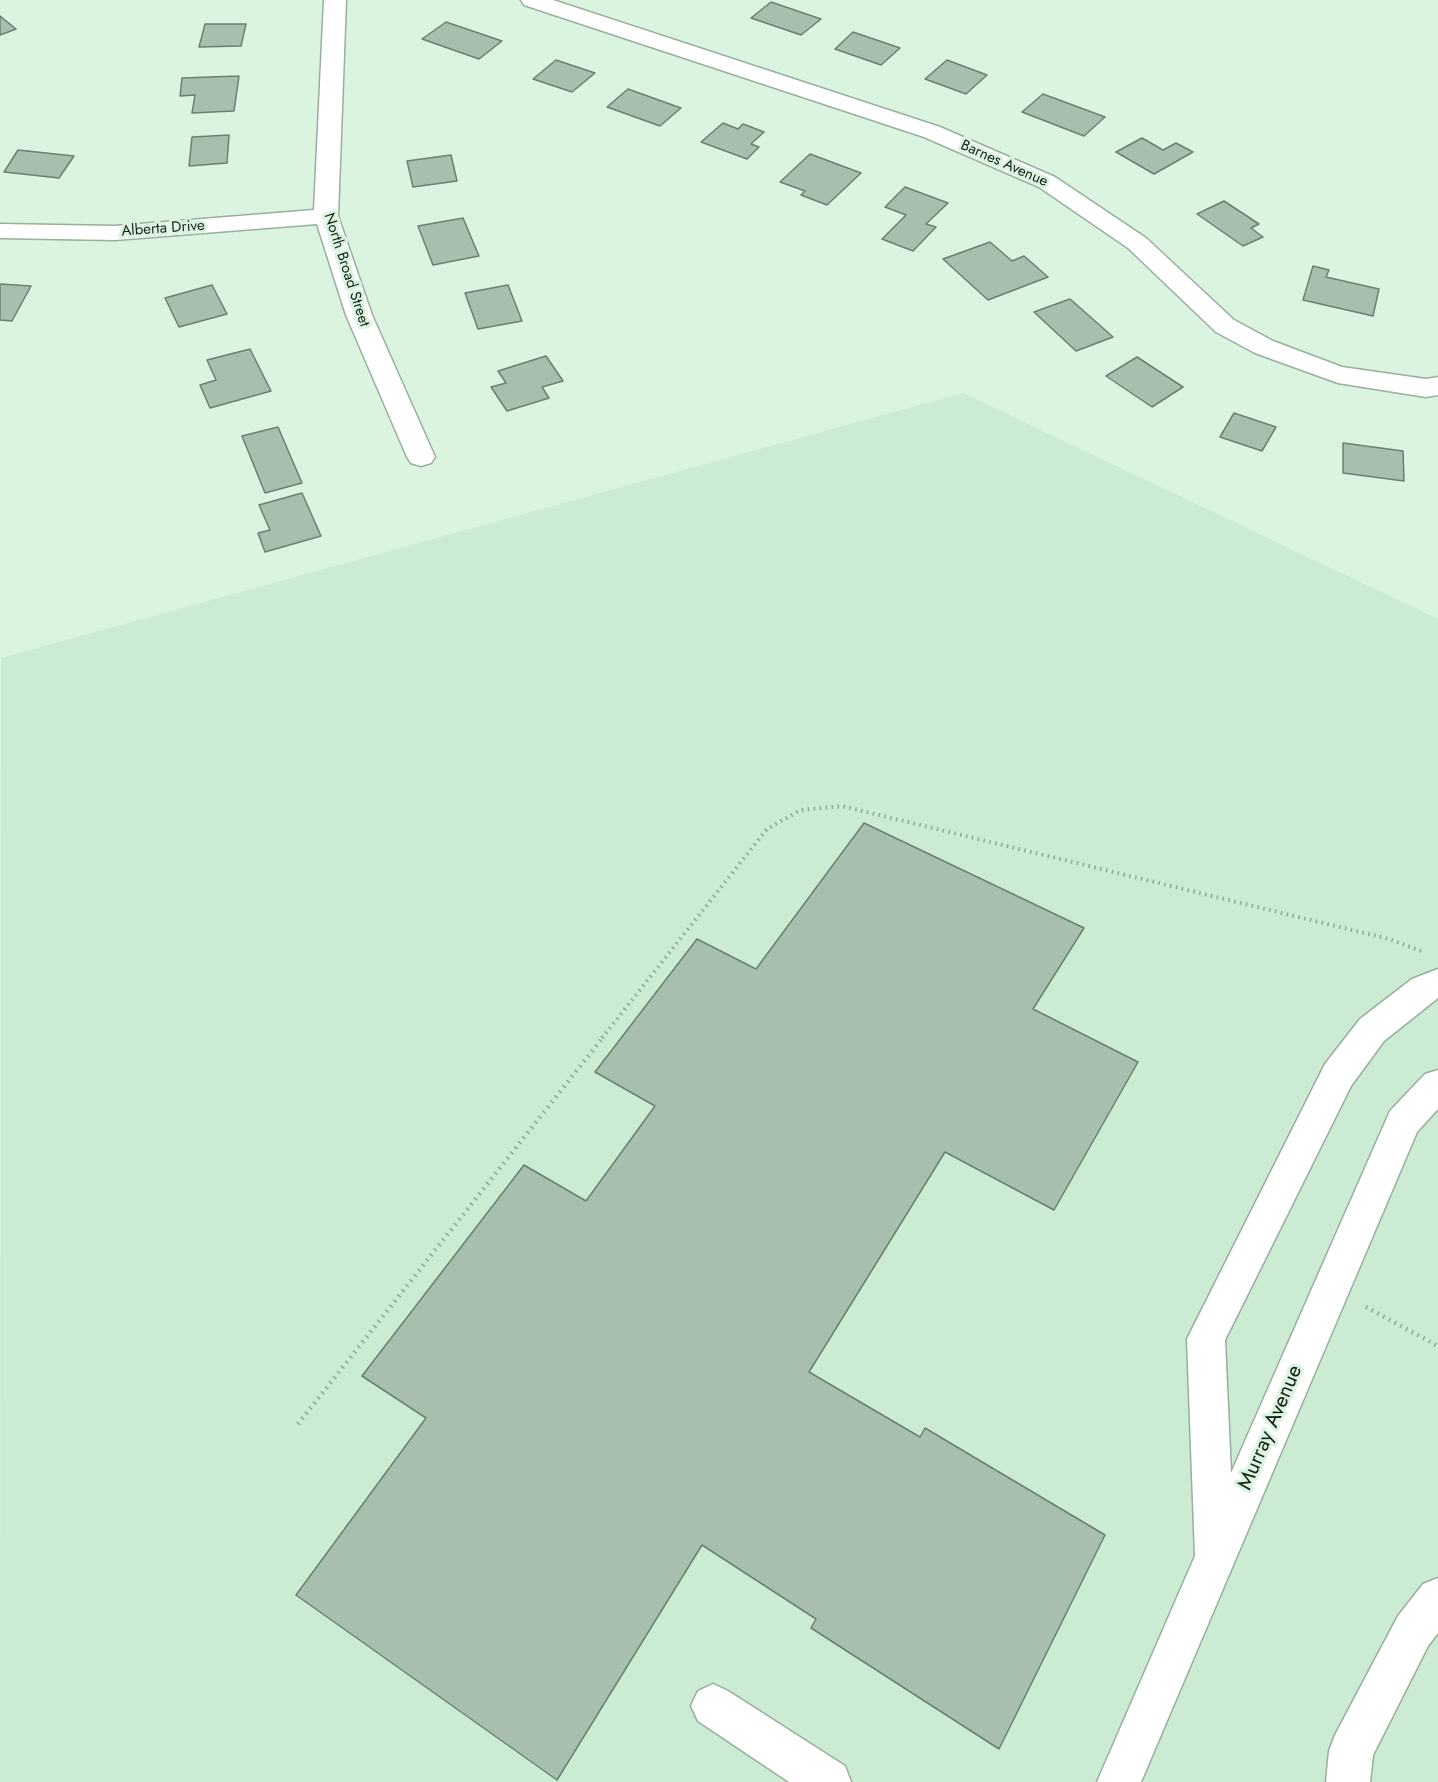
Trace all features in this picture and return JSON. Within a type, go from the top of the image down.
[{"type":"street","name":"North Broad Street","points":[[335,0],[326,216],[359,315],[421,458]]},
{"type":"street","name":"Barnes Avenue","points":[[532,0],[932,132],[1047,182],[1137,243],[1225,326],[1264,347],[1338,375],[1426,388],[1438,387]]},
{"type":"street","name":"Alberta Drive","points":[[0,231],[115,232],[326,216]]},
{"type":"street","points":[[1214,1560],[1206,1339],[1338,1075],[1372,1030],[1424,989],[1433,969]]},
{"type":"street","name":"Murray Avenue","points":[[1119,1782],[1403,1122],[1438,1084]]},
{"type":"street","points":[[1348,1782],[1350,1751],[1413,1631],[1438,1599]]},
{"type":"street","points":[[713,1706],[829,1782]]},
{"type":"path","points":[[298,1424],[767,829],[801,810],[842,806],[1389,939],[1433,969]]},
{"type":"shaded area","points":[[963,393],[1438,619],[1438,1782],[0,1782],[1,658]]},
{"type":"building","points":[[771,2],[821,19],[801,35],[751,18]]},
{"type":"building","points":[[0,16],[16,29],[0,35]]},
{"type":"building","points":[[446,22],[502,41],[479,59],[422,39]]},
{"type":"building","points":[[205,24],[246,24],[241,46],[199,47]]},
{"type":"building","points":[[853,32],[900,48],[881,65],[835,49]]},
{"type":"building","points":[[556,60],[595,73],[572,92],[533,79]]},
{"type":"building","points":[[947,60],[987,75],[966,94],[925,79]]},
{"type":"building","points":[[239,76],[234,111],[192,113],[195,95],[180,96],[182,78]]},
{"type":"building","points":[[628,89],[681,108],[660,126],[607,107]]},
{"type":"building","points":[[1043,94],[1105,117],[1084,136],[1022,112]]},
{"type":"building","points":[[723,123],[738,129],[743,124],[764,132],[751,144],[759,147],[747,159],[701,142]]},
{"type":"building","points":[[229,135],[227,163],[189,166],[192,137]]},
{"type":"building","points":[[1142,138],[1163,150],[1176,143],[1193,152],[1154,174],[1116,152]]},
{"type":"building","points":[[18,150],[74,156],[59,178],[4,172]]},
{"type":"building","points":[[810,154],[861,173],[827,205],[801,195],[805,191],[780,182]]},
{"type":"building","points":[[451,155],[457,181],[413,187],[407,161]]},
{"type":"building","points":[[905,187],[948,203],[926,224],[936,227],[913,251],[882,239],[906,215],[885,207]]},
{"type":"building","points":[[1224,201],[1259,224],[1251,228],[1263,237],[1243,246],[1197,214]]},
{"type":"building","points":[[463,218],[479,256],[433,265],[418,226]]},
{"type":"building","points":[[990,242],[1012,261],[1024,256],[1048,277],[988,300],[943,259]]},
{"type":"building","points":[[1313,266],[1329,270],[1326,277],[1379,289],[1373,316],[1303,300]]},
{"type":"building","points":[[0,284],[31,286],[12,321],[0,320]]},
{"type":"building","points":[[212,285],[227,314],[179,327],[165,298]]},
{"type":"building","points":[[508,285],[522,321],[478,329],[465,293]]},
{"type":"building","points":[[1070,299],[1113,337],[1076,351],[1034,312]]},
{"type":"building","points":[[250,349],[271,391],[210,408],[200,385],[216,380],[207,360]]},
{"type":"building","points":[[546,356],[563,381],[542,387],[549,398],[507,411],[491,387],[506,383],[498,371]]},
{"type":"building","points":[[1137,357],[1183,387],[1152,407],[1106,376]]},
{"type":"building","points":[[1234,413],[1276,427],[1262,451],[1220,437]]},
{"type":"building","points":[[278,427],[302,483],[265,493],[242,436]]},
{"type":"building","points":[[1343,443],[1403,451],[1404,481],[1343,473]]},
{"type":"building","points":[[302,493],[321,536],[265,552],[258,533],[270,530],[259,505]]},
{"type":"building","points":[[864,823],[1084,928],[1033,1009],[1138,1062],[1054,1210],[945,1152],[809,1372],[920,1437],[925,1428],[1105,1535],[999,1749],[811,1628],[816,1619],[702,1545],[557,1780],[296,1595],[426,1418],[362,1376],[524,1165],[586,1201],[655,1106],[595,1072],[697,939],[756,969]]}]
